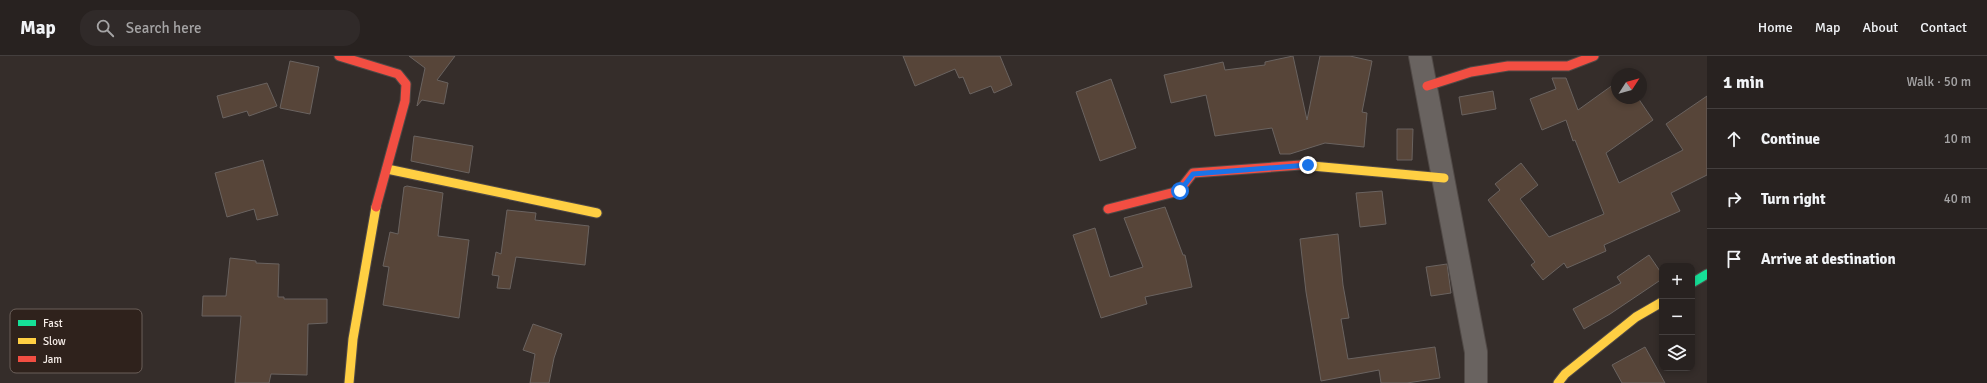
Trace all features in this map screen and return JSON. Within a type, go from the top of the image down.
[{"type":"street","points":[[339,56],[398,74],[406,84],[406,101],[373,220],[353,339],[349,383]]},
{"type":"street","points":[[1420,56],[1427,86],[1476,352],[1476,383]]},
{"type":"street","points":[[1427,86],[1471,72],[1500,67],[1568,66],[1594,56]]},
{"type":"street","points":[[1108,209],[1180,191],[1193,174],[1308,165],[1444,178]]},
{"type":"street","points":[[387,168],[596,213]]},
{"type":"street","points":[[1695,281],[1707,274]]},
{"type":"street","points":[[1558,383],[1565,374],[1636,317],[1659,304]]},
{"type":"building","points":[[409,56],[455,56],[437,80],[448,83],[444,104],[422,100],[417,106],[425,68]]},
{"type":"building","points":[[903,56],[1000,56],[1012,85],[994,93],[991,86],[970,94],[963,77],[959,78],[955,69],[915,86]]},
{"type":"building","points":[[1293,56],[1307,120],[1320,56],[1350,56],[1372,61],[1362,112],[1367,113],[1364,147],[1325,143],[1290,154],[1280,154],[1272,128],[1215,136],[1206,95],[1171,103],[1164,75],[1223,62],[1225,70],[1265,65],[1265,62]]},
{"type":"building","points":[[290,61],[319,67],[310,114],[280,108]]},
{"type":"building","points":[[1552,78],[1566,78],[1578,110],[1611,86],[1611,104],[1642,104],[1653,120],[1606,153],[1619,183],[1683,150],[1666,124],[1707,96],[1707,175],[1671,193],[1680,211],[1604,245],[1606,251],[1567,268],[1564,263],[1543,280],[1531,265],[1535,262],[1488,200],[1500,190],[1495,184],[1521,163],[1538,185],[1520,199],[1549,237],[1604,214],[1575,140],[1573,141],[1566,120],[1542,130],[1530,99],[1556,89]]},
{"type":"building","points":[[1111,79],[1136,148],[1100,161],[1076,92]]},
{"type":"building","points":[[267,83],[277,106],[249,116],[247,111],[223,118],[217,96]]},
{"type":"building","points":[[1493,91],[1496,109],[1462,115],[1459,97]]},
{"type":"building","points":[[1397,129],[1413,129],[1412,160],[1397,160]]},
{"type":"building","points":[[414,136],[473,146],[469,173],[411,161]]},
{"type":"building","points":[[263,160],[278,215],[257,220],[254,209],[227,217],[215,173]]},
{"type":"building","points":[[407,186],[443,193],[438,236],[469,240],[459,318],[383,305],[389,267],[383,266],[390,232],[398,234],[404,187]]},
{"type":"building","points":[[1382,191],[1386,224],[1360,227],[1356,193]]},
{"type":"building","points":[[1165,207],[1183,255],[1185,255],[1192,287],[1145,297],[1147,304],[1101,318],[1073,235],[1095,228],[1110,277],[1143,267],[1124,218]]},
{"type":"building","points":[[507,210],[536,213],[535,220],[589,226],[585,265],[516,257],[510,289],[497,288],[499,276],[492,275],[496,252],[501,254]]},
{"type":"building","points":[[1338,234],[1343,285],[1349,318],[1341,319],[1348,359],[1435,347],[1440,378],[1407,383],[1381,383],[1379,370],[1321,381],[1306,292],[1300,239]]},
{"type":"building","points":[[1649,255],[1659,270],[1659,281],[1610,314],[1584,329],[1573,309],[1621,283],[1617,277]]},
{"type":"building","points":[[230,258],[256,261],[256,263],[279,264],[278,297],[284,297],[284,299],[327,299],[327,323],[308,324],[307,375],[271,374],[269,383],[235,383],[241,316],[202,316],[203,296],[226,296]]},
{"type":"building","points":[[1447,264],[1451,293],[1431,296],[1426,267]]},
{"type":"building","points":[[533,324],[562,334],[554,358],[549,383],[530,383],[535,354],[523,350]]},
{"type":"building","points":[[1645,347],[1665,383],[1622,383],[1612,365]]},
{"type":"traffic: fast","points":[[1695,281],[1707,274]]},
{"type":"traffic: slow","points":[[1301,165],[1444,178]]},
{"type":"traffic: slow","points":[[387,169],[597,213]]},
{"type":"traffic: slow","points":[[349,383],[353,339],[376,207]]},
{"type":"traffic: slow","points":[[1558,383],[1565,374],[1636,317],[1659,304]]},
{"type":"traffic: jam","points":[[339,56],[398,74],[406,84],[405,101],[376,207]]},
{"type":"traffic: jam","points":[[1427,86],[1471,72],[1508,66],[1568,66],[1594,56]]},
{"type":"traffic: jam","points":[[1108,209],[1179,191],[1193,173],[1301,165]]},
{"type":"route","points":[[1180,191],[1193,174],[1308,165]]}]
